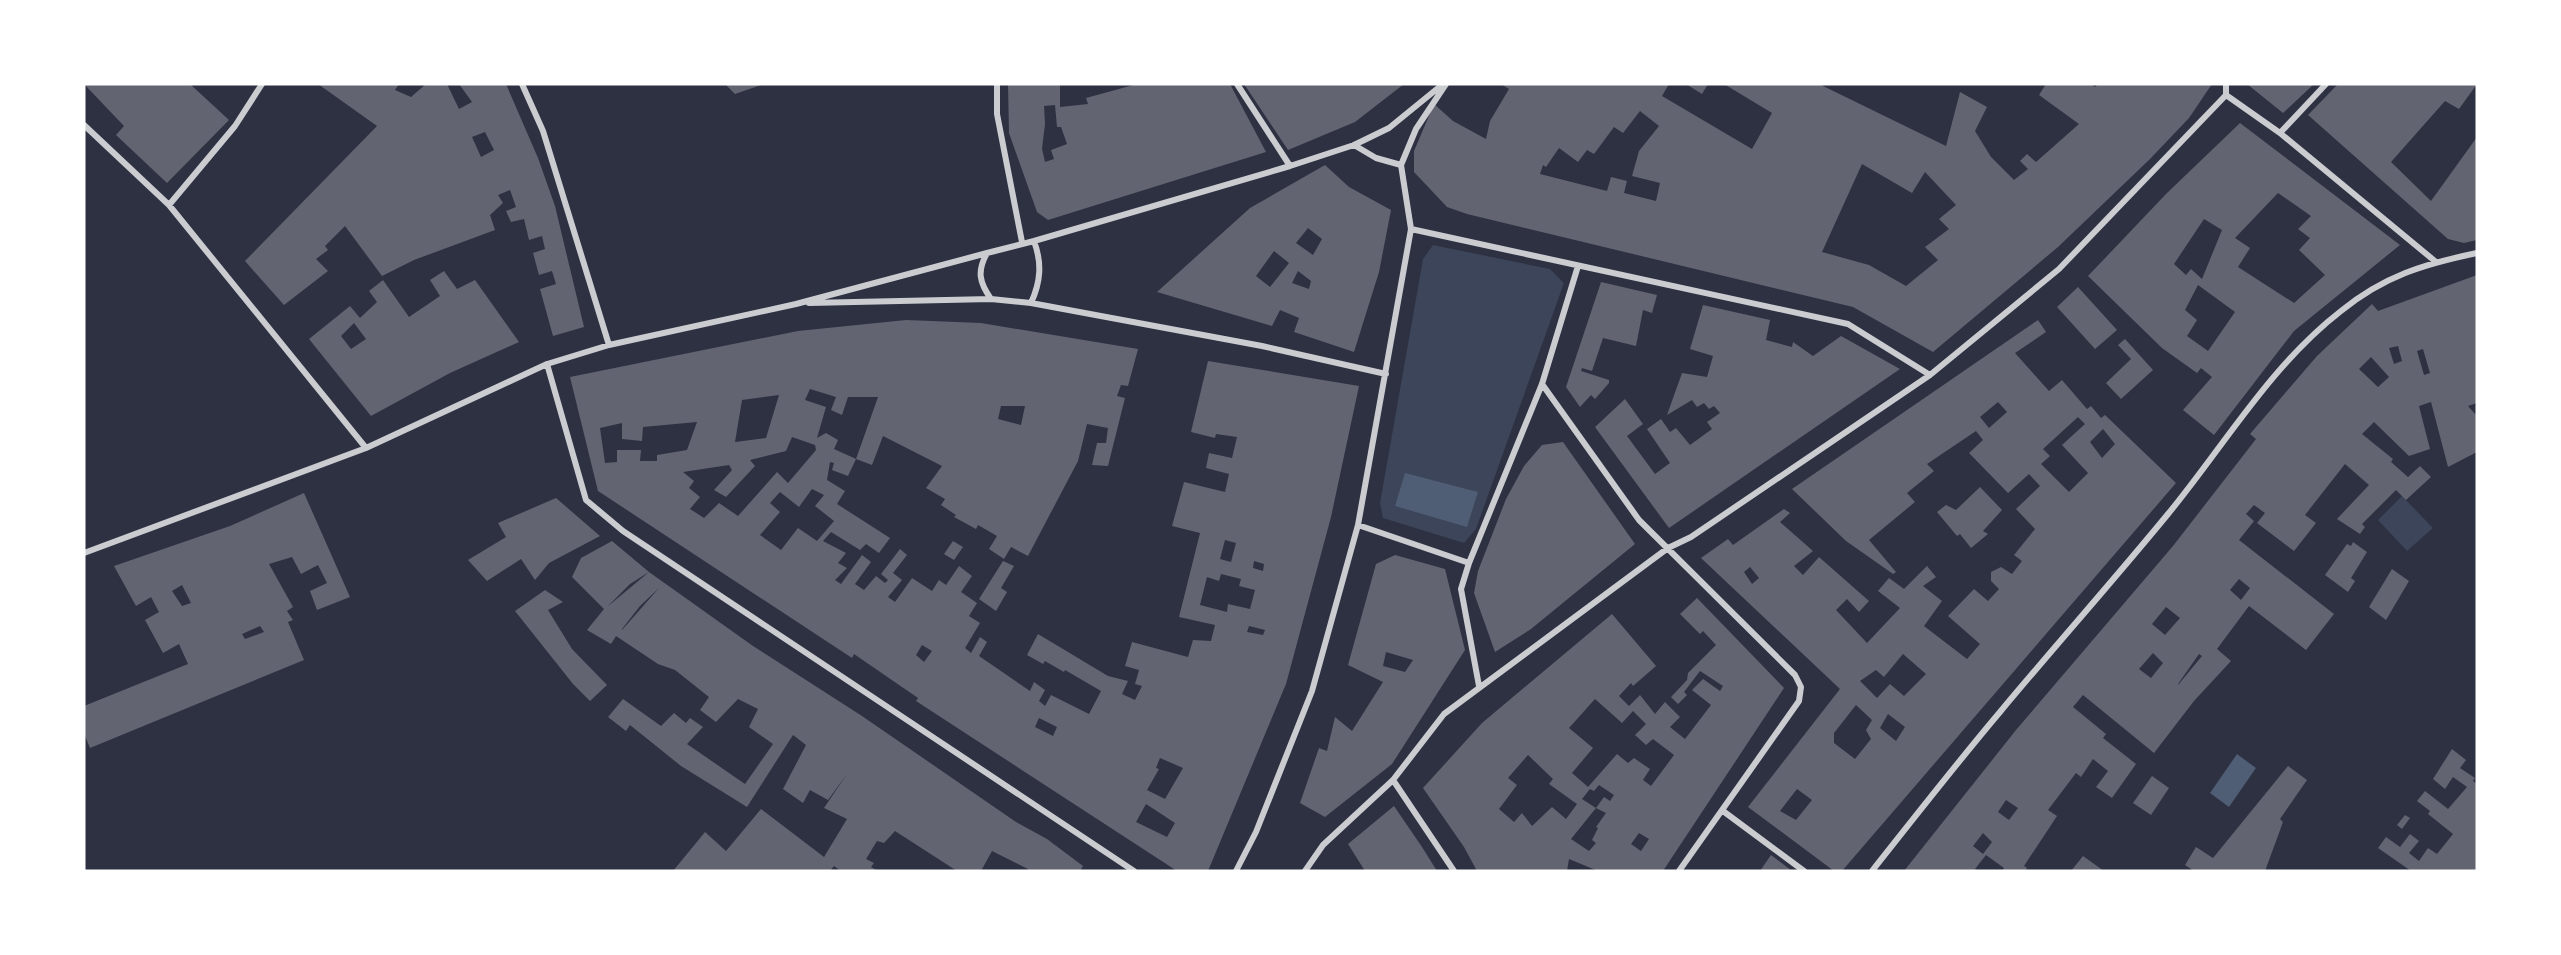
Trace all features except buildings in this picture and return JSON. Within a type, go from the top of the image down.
[{"type":"street","points":[[522,84],[543,131],[609,345]]},
{"type":"street","points":[[997,84],[997,114],[1022,242]]},
{"type":"street","points":[[1237,84],[1290,166]]},
{"type":"street","points":[[84,553],[366,448],[548,364],[609,345],[796,304],[1022,242],[1034,241],[1354,145],[1389,128],[1445,84]]},
{"type":"street","points":[[1236,871],[1256,832],[1312,691],[1358,525],[1411,229],[1401,165],[1416,129],[1445,84]]},
{"type":"street","points":[[1305,871],[1323,845],[1394,780],[1444,714],[1479,686],[1668,548],[1691,537],[1930,375],[2060,269],[2226,96],[2226,84]]},
{"type":"street","points":[[2280,133],[2326,84]]},
{"type":"street","points":[[169,205],[235,126],[260,85]]},
{"type":"street","points":[[2226,96],[2280,133],[2436,262]]},
{"type":"street","points":[[84,125],[169,205],[366,448]]},
{"type":"street","points":[[1354,145],[1376,158],[1401,165]]},
{"type":"street","points":[[1411,229],[1848,324],[1930,375]]},
{"type":"street","points":[[1031,303],[1040,280],[1039,256],[1034,241]]},
{"type":"street","points":[[987,253],[980,266],[980,284],[991,299]]},
{"type":"street","points":[[1872,871],[1998,713],[2169,513],[2276,374],[2302,345],[2341,310],[2404,271],[2477,253]]},
{"type":"street","points":[[1479,686],[1461,589],[1542,384],[1578,266]]},
{"type":"street","points":[[796,304],[991,299],[1031,303],[1262,346],[1386,374]]},
{"type":"street","points":[[548,364],[586,500],[623,531],[1134,871]]},
{"type":"street","points":[[1542,384],[1639,520],[1795,675],[1801,687],[1799,701],[1724,811],[1679,871]]},
{"type":"street","points":[[1358,525],[1469,564]]},
{"type":"street","points":[[1394,780],[1454,871]]},
{"type":"street","points":[[1724,811],[1804,871]]},
{"type":"shaded area","points":[[1433,245],[1550,269],[1564,283],[1476,529],[1464,543],[1383,518],[1380,503],[1423,259]]},
{"type":"shaded area","points":[[1405,473],[1478,492],[1467,527],[1395,506]]},
{"type":"shaded area","points":[[2402,496],[2433,528],[2407,551],[2378,520]]},
{"type":"shaded area","points":[[2237,754],[2256,768],[2229,807],[2210,793]]}]
